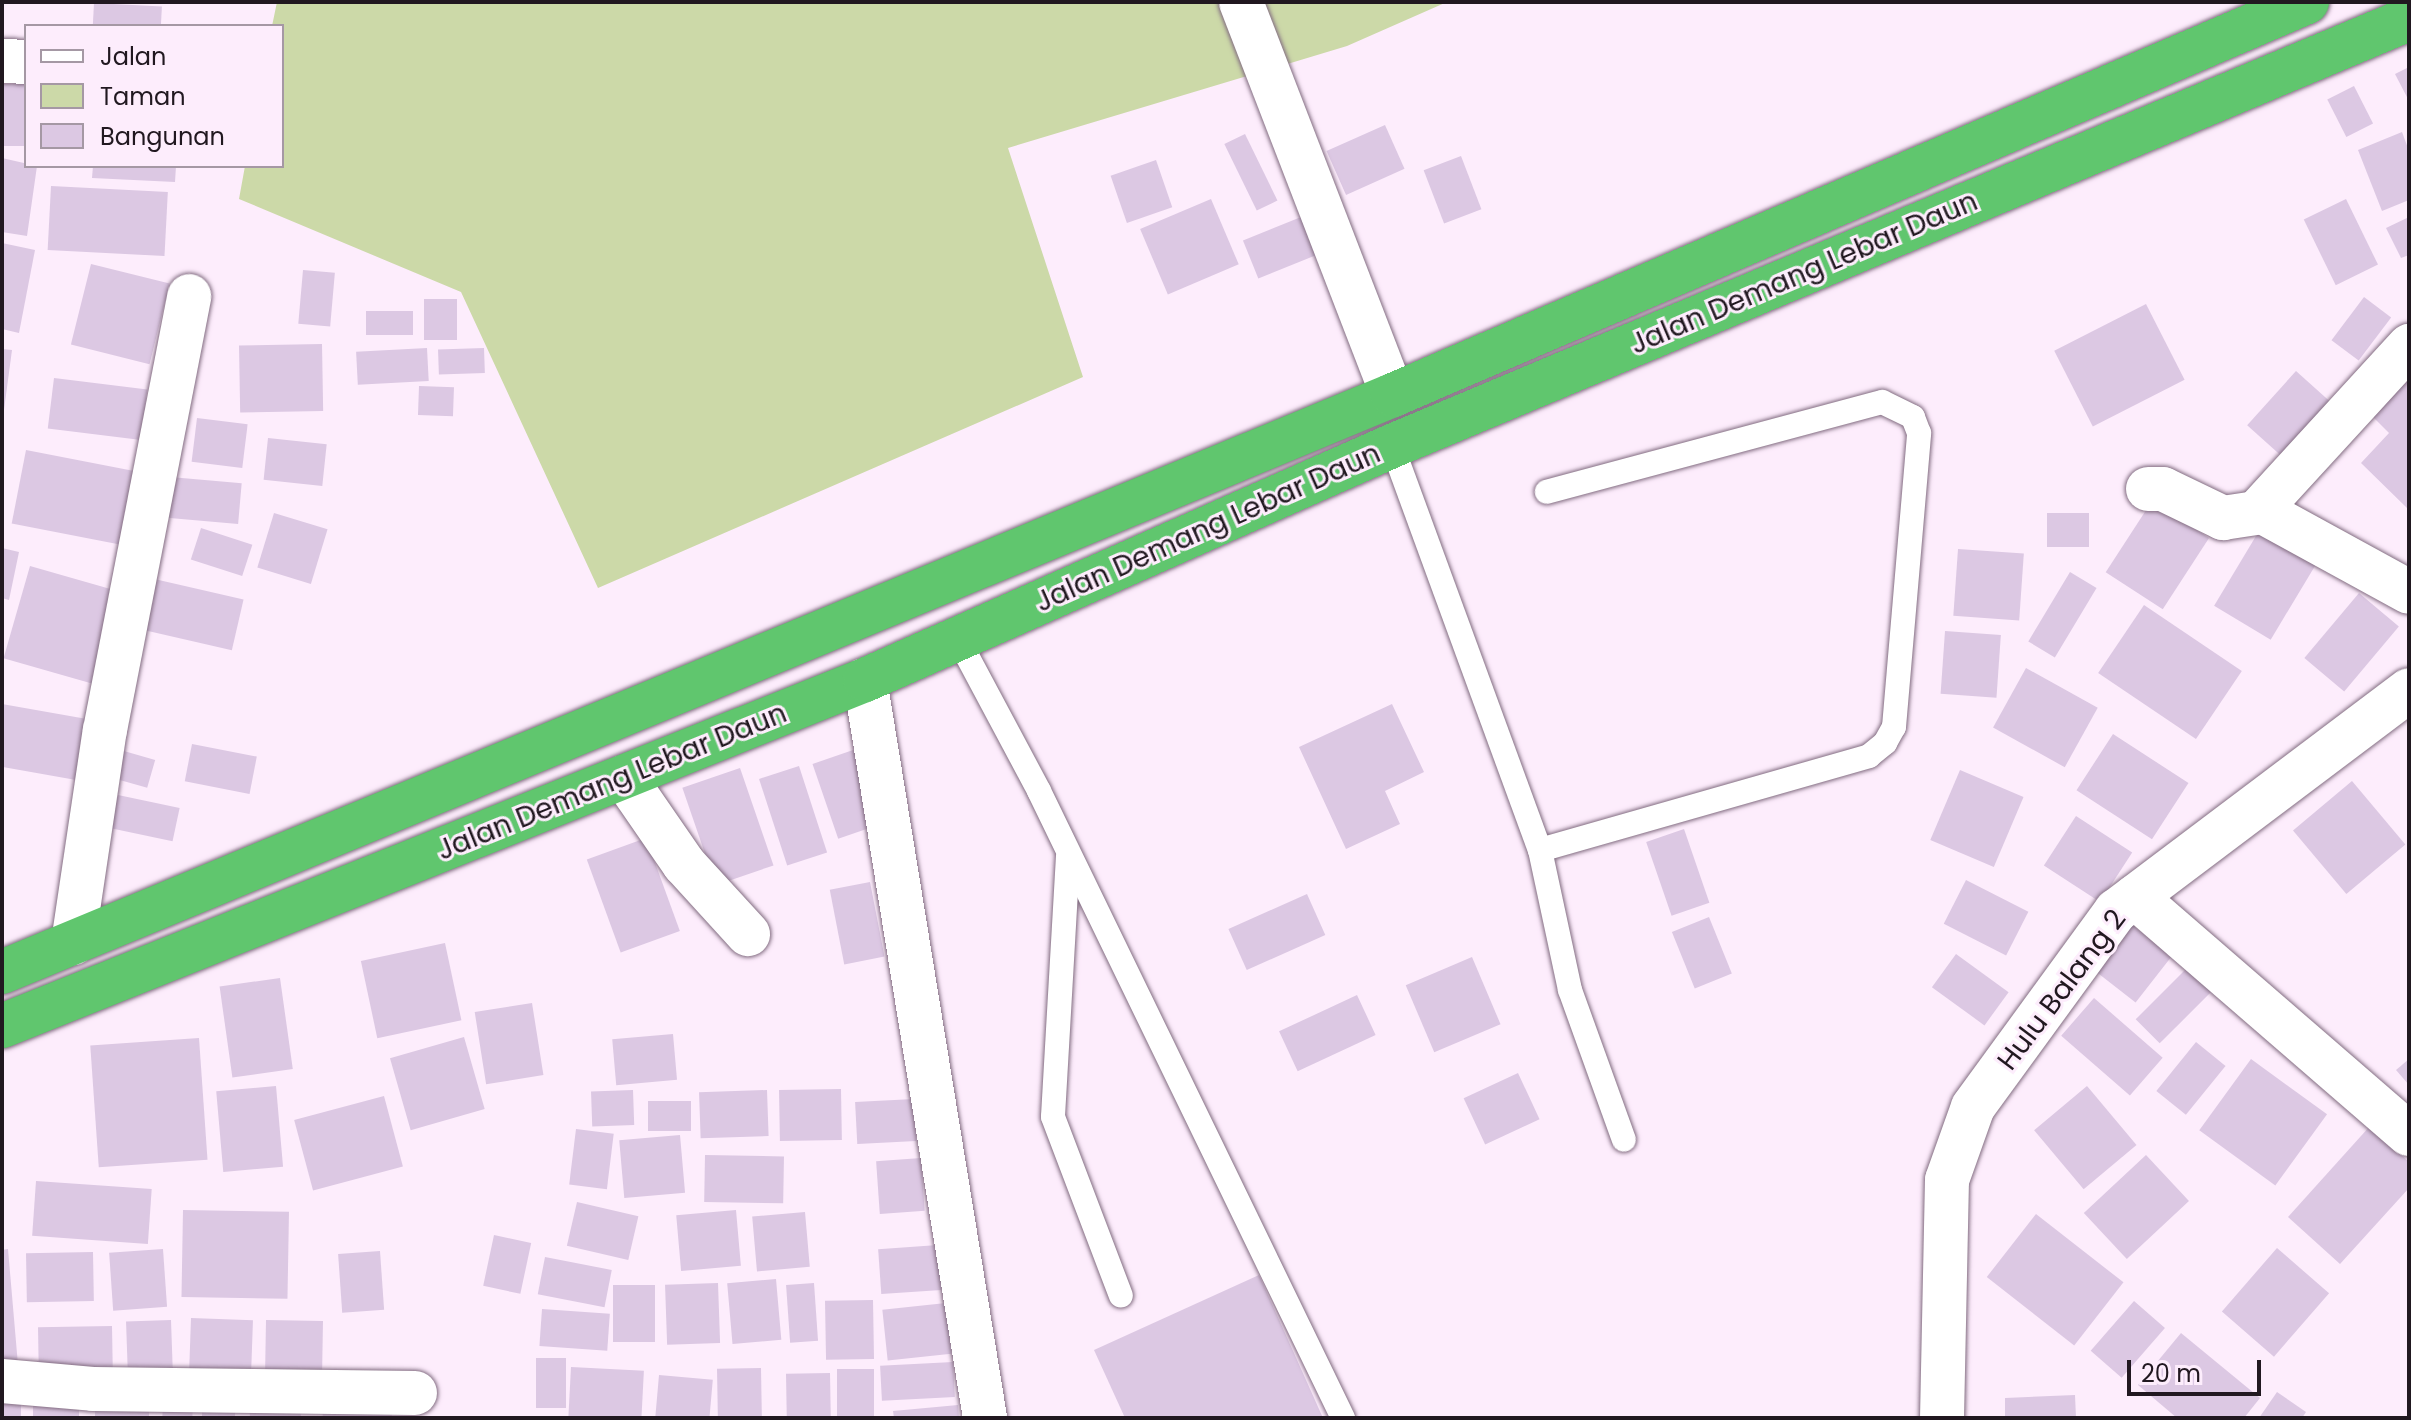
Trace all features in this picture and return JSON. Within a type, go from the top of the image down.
[{"type":"highway","name":"Jalan Demang Lebar Daun","points":[[2,972],[1393,395],[2307,2]]},
{"type":"highway","name":"Jalan Demang Lebar Daun","points":[[2,1026],[865,680],[1392,446],[2409,19]]},
{"type":"street","points":[[1241,2],[1393,395]]},
{"type":"street","points":[[2,61],[24,62]]},
{"type":"street","points":[[73,943],[105,730],[189,296]]},
{"type":"street","points":[[2148,489],[2163,489],[2233,520],[2258,511],[2409,346]]},
{"type":"street","points":[[2258,511],[2409,592]]},
{"type":"street","points":[[865,680],[985,1418]]},
{"type":"street","name":"Hulu Balang 2","points":[[1942,1418],[1947,1180],[1968,1121],[2116,911],[2409,690]]},
{"type":"street","points":[[624,777],[684,864],[748,934]]},
{"type":"street","points":[[2135,897],[2409,1134]]},
{"type":"street","points":[[2,1381],[125,1390],[415,1393]]},
{"type":"lane","points":[[1540,850],[1869,756],[1885,743],[1894,727],[1919,433],[1913,417],[1882,402],[1547,492]]},
{"type":"lane","points":[[1392,446],[1540,850],[1570,990],[1624,1140]]},
{"type":"lane","points":[[958,639],[1068,852],[1343,1418]]},
{"type":"lane","points":[[1068,852],[1053,1117],[1121,1296]]},
{"type":"green space","points":[[277,2],[1447,2],[1347,46],[1008,148],[1083,377],[598,588],[461,292],[239,199],[245,168],[284,168],[284,24],[272,24]]},
{"type":"building","points":[[94,3],[162,7],[161,24],[93,24]]},
{"type":"building","points":[[2409,67],[2409,101],[2395,74]]},
{"type":"building","points":[[2,84],[24,84],[24,146],[2,146]]},
{"type":"building","points":[[2354,86],[2373,123],[2346,137],[2327,100]]},
{"type":"building","points":[[1385,125],[1405,169],[1346,195],[1327,151]]},
{"type":"building","points":[[2402,132],[2409,151],[2409,200],[2382,211],[2358,150]]},
{"type":"building","points":[[1245,134],[1277,201],[1257,211],[1224,144]]},
{"type":"building","points":[[1461,156],[1481,209],[1444,224],[1424,170]]},
{"type":"building","points":[[2,158],[24,163],[24,168],[37,168],[27,236],[2,232]]},
{"type":"building","points":[[1156,160],[1172,207],[1127,223],[1111,176]]},
{"type":"building","points":[[93,168],[176,168],[175,182],[92,178]]},
{"type":"building","points":[[51,186],[168,192],[164,256],[48,250]]},
{"type":"building","points":[[1211,199],[1239,264],[1168,294],[1140,229]]},
{"type":"building","points":[[2346,199],[2378,265],[2336,285],[2304,220]]},
{"type":"building","points":[[1306,215],[1321,253],[1258,278],[1243,240]]},
{"type":"building","points":[[2409,217],[2409,255],[2401,258],[2386,228]]},
{"type":"building","points":[[2,243],[35,250],[19,333],[2,329]]},
{"type":"building","points":[[91,264],[170,284],[150,364],[71,345]]},
{"type":"building","points":[[303,270],[335,273],[330,327],[298,324]]},
{"type":"building","points":[[2364,297],[2391,317],[2359,361],[2332,340]]},
{"type":"building","points":[[424,299],[457,299],[457,340],[424,340]]},
{"type":"building","points":[[2146,304],[2185,380],[2093,426],[2054,351]]},
{"type":"building","points":[[366,311],[413,311],[413,335],[366,335]]},
{"type":"building","points":[[322,344],[323,411],[240,412],[239,345]]},
{"type":"building","points":[[427,348],[429,381],[358,385],[356,352]]},
{"type":"building","points":[[484,348],[485,373],[439,375],[438,350]]},
{"type":"building","points":[[2,349],[12,350],[4,410],[2,410]]},
{"type":"building","points":[[2409,369],[2407,508],[2361,463],[2389,433],[2368,412]]},
{"type":"building","points":[[2296,371],[2332,403],[2283,457],[2247,425]]},
{"type":"building","points":[[54,378],[147,389],[141,440],[48,429]]},
{"type":"building","points":[[419,386],[454,387],[453,416],[418,415]]},
{"type":"building","points":[[197,418],[248,424],[242,468],[192,462]]},
{"type":"building","points":[[268,438],[327,444],[322,486],[264,480]]},
{"type":"building","points":[[26,450],[138,472],[124,545],[12,524]]},
{"type":"building","points":[[159,476],[242,483],[238,524],[155,517]]},
{"type":"building","points":[[2152,501],[2209,538],[2163,609],[2106,572]]},
{"type":"building","points":[[274,513],[328,529],[311,584],[257,568]]},
{"type":"building","points":[[2047,513],[2089,513],[2089,547],[2047,547]]},
{"type":"building","points":[[2262,526],[2319,560],[2271,640],[2214,606]]},
{"type":"building","points":[[201,528],[252,545],[242,576],[191,559]]},
{"type":"building","points":[[2,548],[19,552],[9,600],[2,598]]},
{"type":"building","points":[[1958,549],[2024,554],[2019,620],[1953,616]]},
{"type":"building","points":[[30,566],[126,594],[100,686],[4,658]]},
{"type":"building","points":[[2070,572],[2097,588],[2055,657],[2028,641]]},
{"type":"building","points":[[150,578],[244,600],[232,650],[138,629]]},
{"type":"building","points":[[2359,593],[2399,626],[2344,692],[2304,658]]},
{"type":"building","points":[[2144,605],[2242,671],[2196,739],[2098,673]]},
{"type":"building","points":[[1945,631],[2001,635],[1996,698],[1941,694]]},
{"type":"building","points":[[2026,668],[2098,708],[2065,767],[1993,727]]},
{"type":"building","points":[[2,704],[90,719],[79,781],[2,767]]},
{"type":"building","points":[[1392,704],[1424,772],[1385,791],[1400,824],[1346,849],[1299,747]]},
{"type":"building","points":[[2113,734],[2188,783],[2152,839],[2077,790]]},
{"type":"building","points":[[192,744],[257,757],[250,794],[185,781]]},
{"type":"building","points":[[110,747],[155,760],[147,788],[102,775]]},
{"type":"building","points":[[856,749],[882,824],[838,839],[813,764]]},
{"type":"building","points":[[799,766],[827,853],[787,866],[759,779]]},
{"type":"building","points":[[740,768],[774,865],[716,885],[682,788]]},
{"type":"building","points":[[1960,770],[2024,797],[1994,867],[1930,840]]},
{"type":"building","points":[[2352,781],[2405,845],[2346,894],[2293,830]]},
{"type":"building","points":[[118,795],[180,808],[173,841],[111,828]]},
{"type":"building","points":[[2076,816],[2132,852],[2100,902],[2044,865]]},
{"type":"building","points":[[1684,829],[1709,903],[1672,916],[1646,842]]},
{"type":"building","points":[[646,838],[680,931],[621,953],[587,860]]},
{"type":"building","points":[[1966,880],[2028,912],[2006,955],[1944,924]]},
{"type":"building","points":[[870,882],[885,957],[844,964],[830,890]]},
{"type":"building","points":[[1307,894],[1325,935],[1247,970],[1228,929]]},
{"type":"building","points":[[1709,917],[1732,974],[1695,989],[1672,932]]},
{"type":"building","points":[[2127,921],[2172,956],[2136,1003],[2091,967]]},
{"type":"building","points":[[445,943],[461,1020],[377,1038],[361,961]]},
{"type":"building","points":[[1956,954],[2009,992],[1984,1025],[1932,987]]},
{"type":"building","points":[[1472,957],[1501,1024],[1434,1052],[1406,985]]},
{"type":"building","points":[[2188,967],[2212,991],[2160,1043],[2136,1019]]},
{"type":"building","points":[[280,978],[293,1069],[232,1078],[220,986]]},
{"type":"building","points":[[1357,995],[1376,1035],[1298,1071],[1279,1031]]},
{"type":"building","points":[[2094,998],[2163,1058],[2130,1095],[2061,1036]]},
{"type":"building","points":[[532,1003],[543,1075],[486,1084],[475,1012]]},
{"type":"building","points":[[673,1034],[677,1080],[616,1085],[612,1039]]},
{"type":"building","points":[[464,1037],[485,1109],[411,1130],[390,1058]]},
{"type":"building","points":[[199,1038],[208,1160],[99,1167],[90,1046]]},
{"type":"building","points":[[2196,1042],[2226,1066],[2186,1115],[2156,1091]]},
{"type":"building","points":[[2251,1059],[2327,1114],[2275,1185],[2199,1130]]},
{"type":"building","points":[[2409,1059],[2409,1085],[2396,1070]]},
{"type":"building","points":[[1518,1073],[1540,1119],[1485,1145],[1464,1098]]},
{"type":"building","points":[[276,1086],[283,1167],[223,1172],[216,1091]]},
{"type":"building","points":[[2087,1086],[2136,1145],[2084,1189],[2034,1130]]},
{"type":"building","points":[[841,1089],[842,1140],[780,1141],[779,1090]]},
{"type":"building","points":[[633,1090],[634,1125],[592,1126],[591,1091]]},
{"type":"building","points":[[767,1090],[769,1136],[701,1138],[699,1092]]},
{"type":"building","points":[[384,1096],[403,1167],[313,1191],[294,1120]]},
{"type":"building","points":[[914,1099],[916,1141],[857,1144],[855,1102]]},
{"type":"building","points":[[648,1101],[691,1101],[691,1131],[648,1131]]},
{"type":"building","points":[[2370,1126],[2409,1162],[2409,1188],[2340,1264],[2288,1217]]},
{"type":"building","points":[[576,1129],[614,1134],[607,1189],[569,1185]]},
{"type":"building","points":[[680,1135],[685,1193],[624,1198],[619,1140]]},
{"type":"building","points":[[705,1155],[784,1156],[783,1203],[704,1202]]},
{"type":"building","points":[[2146,1155],[2189,1201],[2127,1259],[2084,1213]]},
{"type":"building","points":[[921,1158],[925,1211],[880,1214],[876,1161]]},
{"type":"building","points":[[36,1181],[152,1189],[148,1244],[32,1236]]},
{"type":"building","points":[[577,1202],[638,1216],[628,1260],[567,1246]]},
{"type":"building","points":[[183,1210],[289,1212],[287,1299],[181,1297]]},
{"type":"building","points":[[736,1210],[741,1266],[681,1271],[676,1215]]},
{"type":"building","points":[[805,1212],[810,1267],[757,1271],[752,1217]]},
{"type":"building","points":[[2036,1214],[2123,1282],[2074,1345],[1987,1277]]},
{"type":"building","points":[[494,1235],[531,1243],[520,1294],[483,1286]]},
{"type":"building","points":[[938,1245],[941,1290],[881,1294],[878,1249]]},
{"type":"building","points":[[2277,1248],[2329,1293],[2274,1357],[2222,1311]]},
{"type":"building","points":[[8,1249],[18,1365],[2,1367],[2,1250]]},
{"type":"building","points":[[163,1249],[167,1307],[113,1311],[109,1253]]},
{"type":"building","points":[[380,1251],[384,1310],[342,1313],[338,1254]]},
{"type":"building","points":[[93,1252],[94,1301],[27,1302],[26,1253]]},
{"type":"building","points":[[545,1257],[612,1270],[604,1307],[538,1294]]},
{"type":"building","points":[[1259,1275],[1323,1418],[1125,1418],[1094,1350]]},
{"type":"building","points":[[776,1279],[781,1340],[733,1344],[727,1283]]},
{"type":"building","points":[[718,1283],[720,1343],[667,1345],[665,1285]]},
{"type":"building","points":[[814,1283],[818,1341],[790,1343],[786,1285]]},
{"type":"building","points":[[613,1285],[655,1285],[655,1342],[613,1342]]},
{"type":"building","points":[[873,1300],[874,1359],[826,1360],[825,1301]]},
{"type":"building","points":[[2134,1301],[2165,1328],[2122,1378],[2091,1351]]},
{"type":"building","points":[[946,1303],[951,1354],[888,1360],[882,1310]]},
{"type":"building","points":[[542,1309],[610,1314],[607,1351],[539,1346]]},
{"type":"building","points":[[191,1318],[253,1320],[251,1377],[189,1375]]},
{"type":"building","points":[[171,1320],[173,1376],[128,1378],[126,1322]]},
{"type":"building","points":[[266,1320],[323,1321],[322,1389],[265,1388]]},
{"type":"building","points":[[112,1326],[113,1375],[39,1376],[38,1327]]},
{"type":"building","points":[[2181,1333],[2260,1398],[2244,1418],[2177,1418],[2138,1385]]},
{"type":"building","points":[[536,1358],[566,1358],[566,1408],[536,1408]]},
{"type":"building","points":[[953,1362],[955,1397],[882,1401],[880,1366]]},
{"type":"building","points":[[571,1367],[644,1371],[641,1418],[568,1417]]},
{"type":"building","points":[[761,1368],[762,1418],[718,1418],[717,1369]]},
{"type":"building","points":[[837,1369],[874,1369],[874,1418],[837,1418]]},
{"type":"building","points":[[830,1373],[831,1418],[787,1418],[786,1374]]},
{"type":"building","points":[[659,1375],[713,1380],[709,1418],[655,1418]]},
{"type":"building","points":[[2,1389],[21,1389],[21,1418],[2,1418]]},
{"type":"building","points":[[2277,1392],[2306,1412],[2302,1418],[2259,1418]]},
{"type":"building","points":[[33,1395],[79,1395],[79,1418],[33,1418]]},
{"type":"building","points":[[2075,1395],[2076,1418],[2005,1418],[2005,1398]]},
{"type":"building","points":[[95,1397],[149,1397],[149,1418],[95,1418]]},
{"type":"building","points":[[300,1398],[301,1418],[250,1418],[249,1401]]},
{"type":"building","points":[[163,1399],[193,1400],[192,1418],[162,1418]]},
{"type":"building","points":[[958,1405],[959,1418],[894,1418],[893,1411]]},
{"type":"building","points":[[391,1406],[392,1418],[323,1418],[322,1409]]},
{"type":"building","points":[[235,1409],[235,1418],[202,1418],[202,1411]]}]
